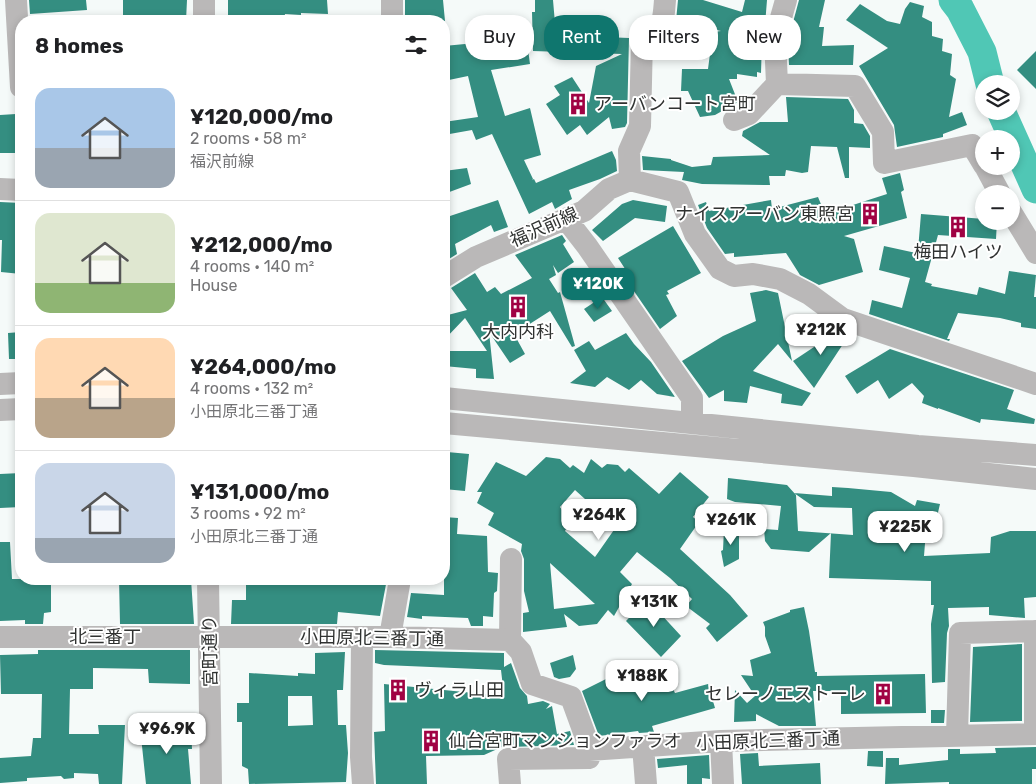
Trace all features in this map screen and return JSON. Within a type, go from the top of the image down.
[{"type":"street","points":[[15,59],[9,31],[16,0]]},
{"type":"street","points":[[204,0],[204,15]]},
{"type":"street","points":[[392,0],[392,15]]},
{"type":"street","points":[[665,0],[663,19],[659,28],[642,38],[640,126],[629,151],[630,180],[678,192],[696,234],[720,269],[734,276],[753,274],[780,279],[809,294],[843,319],[1036,384]]},
{"type":"street","points":[[734,120],[749,114],[777,84],[775,39],[786,0]]},
{"type":"street","points":[[777,84],[855,86],[883,132],[884,163],[972,145],[975,150]]},
{"type":"street","name":"福沢前線","points":[[450,272],[476,257],[584,211],[609,189],[630,180]]},
{"type":"street","points":[[0,188],[15,189]]},
{"type":"street","points":[[566,219],[593,254],[692,398],[692,422]]},
{"type":"street","points":[[1020,227],[1036,253]]},
{"type":"street","points":[[0,384],[15,383]]},
{"type":"street","points":[[450,399],[918,446],[1036,455]]},
{"type":"street","points":[[0,410],[15,409]]},
{"type":"street","points":[[450,424],[1036,479]]},
{"type":"street","points":[[510,784],[508,759],[589,758],[589,750],[571,697],[532,684],[522,652],[510,640],[511,559]]},
{"type":"street","name":"宮町通り","points":[[208,585],[211,784]]},
{"type":"street","points":[[390,637],[399,585]]},
{"type":"street","points":[[957,735],[960,633],[1035,631],[1036,734]]},
{"type":"street","name":"北三番丁","points":[[0,636],[209,637]]},
{"type":"street","name":"小田原北三番丁通","points":[[209,637],[390,637],[510,640]]},
{"type":"street","points":[[362,638],[361,757],[363,784]]},
{"type":"street","name":"小田原北三番丁通","points":[[589,750],[720,742],[1036,734]]},
{"type":"street","points":[[720,742],[723,784]]},
{"type":"street","points":[[643,746],[646,784]]},
{"type":"building","points":[[29,0],[86,0],[87,10],[30,14]]},
{"type":"building","points":[[123,0],[187,0],[186,15],[123,15]]},
{"type":"building","points":[[228,0],[327,0],[328,14],[228,15]]},
{"type":"building","points":[[405,0],[443,0],[444,15],[405,15]]},
{"type":"building","points":[[535,0],[553,0],[554,15],[544,15],[544,51],[534,51],[534,15],[532,15],[532,12],[535,12]]},
{"type":"building","points":[[678,0],[703,0],[742,12],[745,0],[767,0],[766,15],[728,15],[728,60],[761,60],[761,73],[757,72],[757,77],[737,74],[737,79],[729,79],[738,102],[715,115],[700,117],[688,91],[681,91],[682,69],[708,69],[709,60],[718,60],[718,31],[721,31],[718,30],[718,15],[677,15]]},
{"type":"building","points":[[799,0],[825,0],[819,27],[824,27],[822,46],[854,45],[853,65],[789,65],[789,60],[801,60],[801,15],[795,15]]},
{"type":"building","points":[[910,2],[924,6],[922,17],[932,22],[932,36],[943,39],[942,51],[952,54],[950,75],[956,79],[949,117],[962,112],[967,125],[943,134],[943,137],[897,147],[894,125],[859,66],[888,48],[846,20],[860,4],[887,21],[900,24],[905,9]]},
{"type":"building","points":[[619,38],[629,38],[627,123],[625,127],[612,129],[609,117],[587,135],[580,125],[567,135],[546,104],[560,95],[554,86],[572,77],[589,103],[596,66],[609,60],[619,60],[619,55],[622,54],[619,54]]},
{"type":"building","points":[[465,44],[465,60],[529,60],[530,64],[491,70],[505,116],[530,108],[541,155],[524,160],[532,180],[534,179],[536,183],[612,151],[616,160],[617,171],[569,190],[572,199],[555,209],[552,202],[529,214],[492,134],[476,140],[472,130],[450,134],[450,121],[478,117],[468,76],[450,80],[450,45]]},
{"type":"building","points":[[1036,51],[1036,89],[1017,70]]},
{"type":"building","points":[[786,97],[848,99],[854,110],[854,123],[863,124],[870,136],[870,148],[849,147],[849,178],[845,178],[837,147],[811,146],[808,172],[802,173],[786,170],[785,176],[769,176],[770,185],[702,184],[682,180],[684,172],[643,170],[642,156],[671,159],[692,167],[711,165],[713,157],[770,155],[742,136],[743,131],[760,122],[788,122]]},
{"type":"building","points":[[15,114],[15,153],[0,153],[0,115]]},
{"type":"building","points":[[467,168],[471,184],[450,192],[450,170]]},
{"type":"building","points":[[900,173],[904,190],[901,192],[907,218],[844,236],[854,239],[863,272],[819,285],[800,275],[786,253],[734,257],[734,253],[725,254],[707,228],[698,205],[706,202],[709,211],[771,200],[772,209],[818,197],[825,214],[887,194],[882,178]]},
{"type":"building","points":[[498,200],[508,227],[494,232],[491,225],[455,244],[457,254],[450,258],[450,216]]},
{"type":"building","points":[[633,200],[667,206],[665,222],[635,218],[603,241],[592,230],[622,204]]},
{"type":"building","points":[[0,202],[15,203],[15,273],[1,272],[2,240],[0,240]]},
{"type":"building","points":[[921,214],[975,218],[975,230],[996,230],[996,239],[938,235],[925,282],[932,284],[931,286],[977,295],[979,287],[1005,294],[1009,271],[1036,275],[1034,297],[1036,297],[1036,329],[1021,327],[1021,323],[1000,318],[958,313],[947,339],[950,339],[949,341],[869,314],[872,300],[902,308],[910,278],[879,270],[884,246],[916,253],[918,250]]},
{"type":"building","points":[[673,226],[701,273],[667,291],[669,294],[666,295],[677,316],[660,329],[627,281],[631,278],[618,258]]},
{"type":"building","points":[[562,235],[566,241],[563,244],[574,262],[558,273],[553,265],[556,275],[549,279],[558,293],[560,292],[575,346],[572,347],[550,311],[514,334],[525,354],[510,363],[489,332],[494,379],[476,378],[476,369],[450,367],[450,351],[487,351],[465,318],[450,334],[450,314],[467,310],[451,288],[475,273],[487,292],[495,287],[501,294],[532,278],[515,255]]},
{"type":"building","points":[[766,290],[778,293],[792,361],[778,344],[753,371],[811,393],[802,406],[781,403],[782,394],[750,386],[747,403],[724,401],[724,390],[709,398],[682,361],[723,336],[756,321],[750,293]]},
{"type":"building","points":[[602,297],[612,311],[594,322],[584,309]]},
{"type":"building","points":[[830,326],[849,335],[814,388],[793,361],[820,343]]},
{"type":"building","points":[[15,332],[15,359],[9,359],[8,333]]},
{"type":"building","points":[[626,333],[651,362],[675,397],[657,394],[641,380],[629,390],[607,377],[595,387],[570,383],[586,371],[574,350],[589,341],[595,350]]},
{"type":"building","points":[[890,349],[1014,390],[1007,409],[1035,419],[1034,424],[981,419],[980,423],[938,409],[922,403],[924,396],[912,383],[889,399],[878,380],[857,394],[845,376]]},
{"type":"building","points":[[450,452],[469,454],[465,491],[450,490]]},
{"type":"building","points":[[546,457],[560,459],[570,468],[573,465],[584,473],[591,459],[602,468],[607,464],[618,465],[625,472],[629,468],[659,494],[680,472],[709,497],[693,517],[699,522],[680,549],[730,595],[748,616],[717,642],[706,628],[710,624],[686,606],[692,599],[670,578],[637,552],[620,572],[632,584],[614,616],[608,610],[597,624],[579,626],[564,614],[567,627],[523,632],[523,613],[529,612],[524,591],[522,544],[488,525],[494,513],[477,503],[482,492],[477,492],[496,462],[526,476]],"holes":[[[575,490],[616,527],[595,557],[565,531],[570,521],[560,507]],[[550,563],[595,604],[554,609]]]},
{"type":"building","points":[[15,473],[15,507],[0,508],[0,474]]},
{"type":"building","points":[[728,478],[787,485],[796,495],[798,531],[831,533],[809,552],[771,549],[765,541],[764,529],[778,530],[781,506],[735,502],[727,499]]},
{"type":"building","points":[[832,487],[848,488],[891,492],[915,506],[917,500],[940,504],[936,521],[927,518],[924,556],[990,553],[991,537],[1010,531],[1036,531],[1036,597],[1024,598],[1025,618],[989,615],[989,607],[948,608],[949,626],[945,682],[932,683],[931,624],[934,605],[931,605],[931,581],[829,578],[831,533],[853,535],[852,508],[814,507],[795,493],[832,496]]},
{"type":"building","points":[[450,517],[458,518],[457,534],[487,536],[488,572],[498,573],[497,591],[494,593],[493,617],[483,616],[483,626],[471,626],[468,618],[422,616],[422,619],[407,617],[411,593],[444,595],[444,585],[450,585]]},
{"type":"building","points":[[724,529],[739,529],[739,559],[724,567],[721,551],[723,550]]},
{"type":"building","points":[[0,542],[10,542],[12,579],[15,579],[15,585],[51,585],[51,612],[44,613],[43,624],[25,624],[25,620],[0,621]]},
{"type":"building","points":[[119,585],[191,585],[194,624],[120,624]]},
{"type":"building","points":[[246,585],[386,585],[380,616],[338,612],[337,624],[231,624],[232,600],[246,600]]},
{"type":"building","points":[[647,599],[681,636],[661,657],[626,621]]},
{"type":"building","points":[[804,607],[817,676],[925,674],[926,713],[841,714],[841,691],[813,691],[816,726],[779,726],[756,714],[756,721],[734,722],[735,690],[747,703],[755,696],[741,675],[753,676],[750,660],[771,653],[765,636],[763,622],[790,612],[790,610]]},
{"type":"building","points":[[1022,644],[1022,721],[970,722],[973,647]]},
{"type":"building","points":[[38,650],[190,650],[190,684],[149,683],[148,669],[93,668],[93,689],[70,689],[69,734],[99,734],[98,725],[125,725],[122,784],[99,784],[98,774],[74,773],[74,778],[64,779],[61,776],[27,778],[27,781],[0,783],[0,758],[31,756],[33,738],[41,738],[42,694],[1,694],[0,655],[38,654]]},
{"type":"building","points":[[375,650],[504,653],[504,667],[511,663],[520,688],[527,696],[528,704],[543,701],[550,704],[546,709],[552,706],[557,734],[570,731],[574,745],[504,746],[484,755],[426,756],[427,784],[376,784],[374,732],[385,731],[384,684],[504,696],[501,670],[384,665],[375,663]]},
{"type":"building","points":[[345,652],[343,690],[337,690],[338,725],[346,725],[348,753],[346,782],[249,784],[248,769],[242,766],[242,722],[237,722],[237,703],[249,703],[249,673],[298,676],[298,673],[315,674],[315,653]],"holes":[[[288,696],[312,696],[313,725],[288,726]]]},
{"type":"building","points":[[573,655],[576,669],[570,677],[559,679],[554,677],[550,663]]},
{"type":"building","points":[[660,664],[675,693],[708,684],[715,708],[652,726],[654,732],[639,733],[638,731],[599,736],[582,691],[610,677],[612,682]]},
{"type":"building","points":[[931,710],[945,710],[944,723],[931,723]]},
{"type":"building","points":[[140,727],[191,727],[192,749],[188,749],[191,784],[146,784]]},
{"type":"building","points":[[1036,747],[1036,769],[1032,769],[1032,784],[949,784],[949,782],[885,784],[886,758],[899,758],[899,765],[948,760],[948,749],[960,749],[960,754],[996,753],[995,748]]},
{"type":"building","points":[[868,751],[883,751],[883,767],[867,766]]},
{"type":"building","points":[[758,753],[759,766],[820,763],[821,784],[742,784],[740,754]]},
{"type":"building","points":[[709,755],[710,779],[702,778],[702,784],[687,784],[687,765],[658,768],[657,759]]},
{"type":"waterway","points":[[953,0],[960,9],[982,52],[988,75]]},
{"type":"waterway","points":[[1005,120],[1036,189]]},
{"type":"place","name":"アーバンコート宮町","points":[[578,104]]},
{"type":"place","name":"ナイスアーバン東照宮","points":[[870,214]]},
{"type":"place","name":"梅田ハイツ","points":[[958,227]]},
{"type":"place","name":"大内内科","points":[[518,307]]},
{"type":"place","name":"ヴィラ山田","points":[[398,690]]},
{"type":"place","name":"セレーノエストーレ","points":[[883,694]]},
{"type":"place","name":"仙台宮町マンションファラオ","points":[[431,741]]}]
